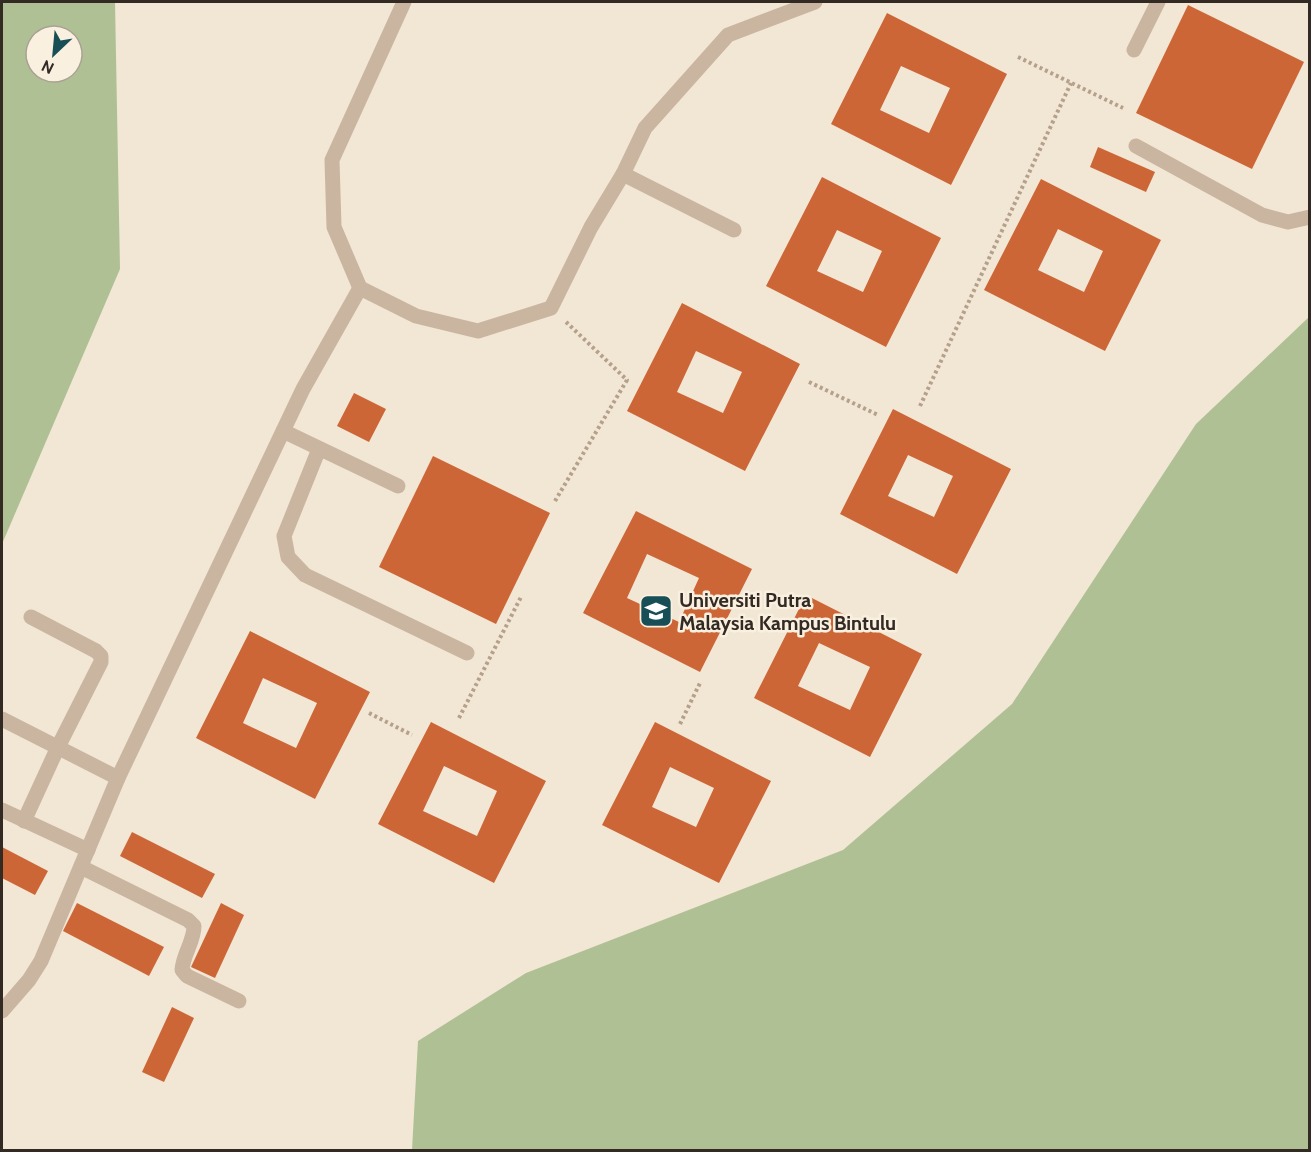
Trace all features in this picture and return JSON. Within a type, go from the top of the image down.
[{"type":"street","points":[[404,2],[332,160],[334,227],[360,288],[416,316],[478,331],[551,308],[591,227],[623,174],[645,128],[728,35],[815,2]]},
{"type":"street","points":[[1134,50],[1158,2]]},
{"type":"street","points":[[1136,146],[1262,215],[1288,222],[1310,217]]},
{"type":"street","points":[[623,174],[734,230]]},
{"type":"street","points":[[2,1011],[29,980],[41,961],[118,778],[303,389],[360,288]]},
{"type":"street","points":[[283,431],[398,486]]},
{"type":"street","points":[[319,449],[284,536],[288,557],[305,575],[467,652]]},
{"type":"street","points":[[24,821],[101,662],[101,656],[96,651],[31,617]]},
{"type":"street","points":[[2,719],[118,778]]},
{"type":"street","points":[[2,810],[88,850]]},
{"type":"street","points":[[81,867],[188,920],[194,926],[194,934],[182,963],[182,970],[187,976],[240,1001]]},
{"type":"path","points":[[1018,57],[1123,108]]},
{"type":"path","points":[[920,406],[1071,83]]},
{"type":"path","points":[[551,308],[627,380],[555,501]]},
{"type":"path","points":[[809,382],[878,415]]},
{"type":"path","points":[[459,718],[521,597]]},
{"type":"path","points":[[680,724],[701,681]]},
{"type":"path","points":[[369,713],[412,735]]},
{"type":"green space","points":[[2,2],[115,2],[120,269],[2,544]]},
{"type":"green space","points":[[1309,317],[1309,1150],[412,1150],[418,1041],[526,973],[843,850],[1012,704],[1196,424]]},
{"type":"building","points":[[1188,5],[1304,62],[1252,169],[1136,113]]},
{"type":"building","points":[[887,13],[1007,74],[951,185],[831,124]],"holes":[[[901,66],[950,88],[929,133],[880,110]]]},
{"type":"building","points":[[1098,147],[1155,172],[1146,192],[1090,167]]},
{"type":"building","points":[[822,177],[941,238],[886,347],[766,286]],"holes":[[[837,230],[882,251],[863,292],[817,271]]]},
{"type":"building","points":[[1041,179],[1161,240],[1105,351],[984,290]],"holes":[[[1058,229],[1103,251],[1084,292],[1038,270]]]},
{"type":"building","points":[[682,303],[800,364],[745,471],[627,411]],"holes":[[[696,351],[742,372],[723,413],[677,392]]]},
{"type":"building","points":[[354,393],[386,409],[369,442],[337,426]]},
{"type":"building","points":[[893,409],[1011,469],[957,574],[840,514]],"holes":[[[908,455],[953,476],[934,517],[888,496]]]},
{"type":"building","points":[[433,456],[550,513],[496,624],[379,567]]},
{"type":"building","points":[[636,511],[752,569],[700,672],[583,613]],"holes":[[[647,554],[699,578],[679,622],[627,598]]]},
{"type":"building","points":[[806,595],[922,654],[870,757],[754,698]],"holes":[[[819,643],[870,667],[850,710],[798,686]]]},
{"type":"building","points":[[250,631],[370,692],[315,799],[196,738]],"holes":[[[263,678],[317,703],[296,748],[243,723]]]},
{"type":"building","points":[[431,722],[546,781],[494,883],[378,824]],"holes":[[[444,766],[497,791],[477,836],[423,811]]]},
{"type":"building","points":[[655,722],[771,781],[719,883],[602,825]],"holes":[[[670,767],[714,788],[696,827],[652,807]]]},
{"type":"building","points":[[132,832],[215,874],[202,898],[120,856]]},
{"type":"building","points":[[2,847],[48,871],[35,895],[2,878]]},
{"type":"building","points":[[77,903],[164,947],[149,976],[63,931]]},
{"type":"building","points":[[221,903],[244,915],[215,978],[191,967]]},
{"type":"building","points":[[172,1007],[194,1018],[164,1082],[142,1072]]},
{"type":"place","name":"Universiti Putra Malaysia Kampus Bintulu","points":[[656,611]]}]
